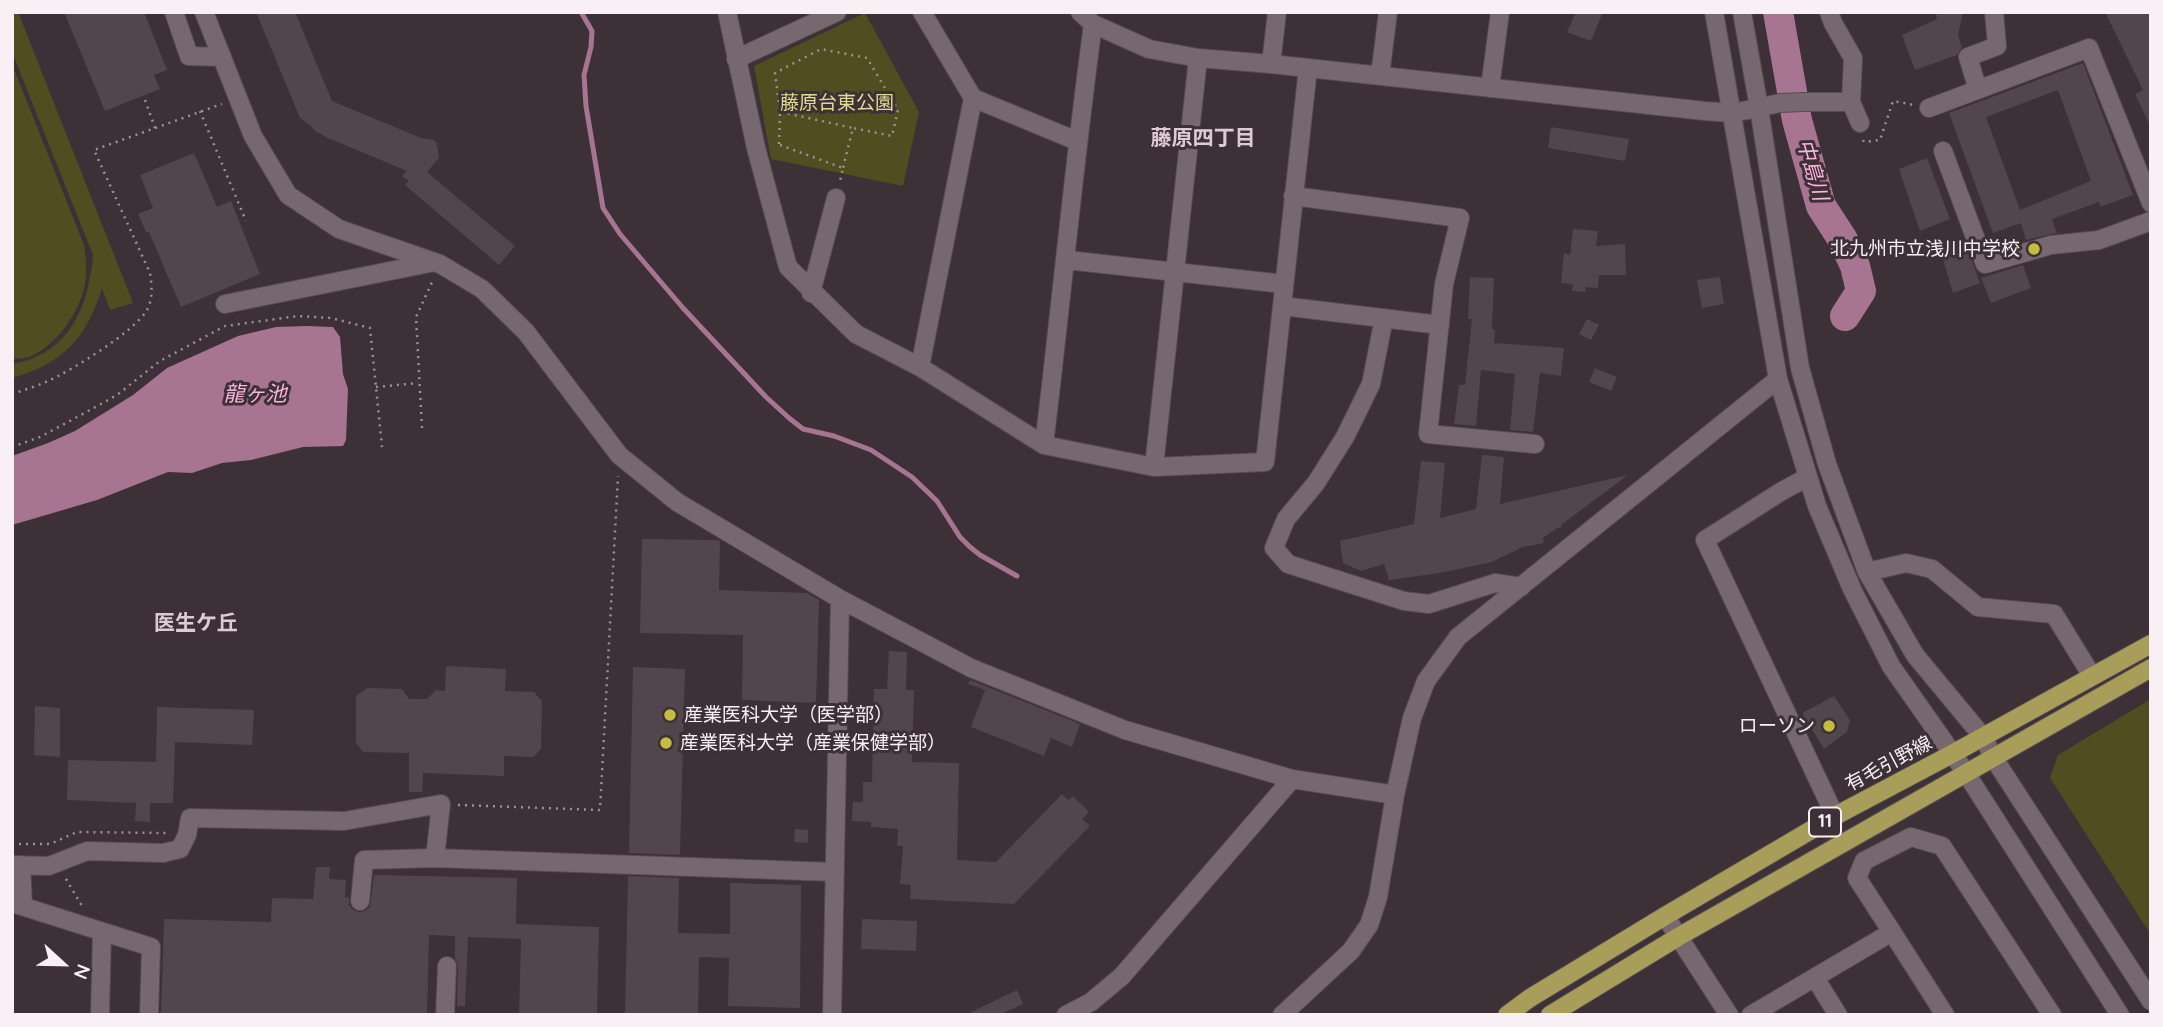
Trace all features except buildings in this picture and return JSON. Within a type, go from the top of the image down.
[{"type":"main road","name":"有毛引野線","points":[[1507,1015],[1530,998],[1665,916],[1835,816],[2151,644]]},
{"type":"main road","name":"11","points":[[1550,1015],[1678,937],[2151,668]]},
{"type":"street","points":[[174,12],[189,56],[222,57]]},
{"type":"street","points":[[204,12],[253,135],[288,195],[339,229],[438,263],[482,289],[526,332],[619,455],[677,502],[840,599],[997,679],[1125,730],[1292,779],[1395,794]]},
{"type":"street","points":[[727,12],[756,148],[788,267],[811,293],[856,334],[920,367],[1044,444],[1154,467],[1265,462],[1308,68]]},
{"type":"street","points":[[736,59],[837,12]]},
{"type":"street","points":[[922,12],[973,98],[1077,141]]},
{"type":"street","points":[[1271,64],[1277,12]]},
{"type":"street","points":[[1380,76],[1388,12]]},
{"type":"street","points":[[1490,88],[1500,12]]},
{"type":"street","points":[[1714,12],[1778,379],[1817,506],[1852,589],[1891,666],[1966,773],[2120,1015]]},
{"type":"street","points":[[1742,12],[1800,368],[1827,464],[1867,572],[1915,655],[1983,737],[1993,757],[2151,1002]]},
{"type":"street","points":[[1978,90],[1968,57],[1997,46],[1994,12]]},
{"type":"street","points":[[1833,16],[1853,58],[1851,102],[1860,123]]},
{"type":"street","points":[[1044,444],[1067,260],[1086,18],[1149,50],[1198,58],[1733,113],[1780,103],[1851,102]]},
{"type":"street","points":[[1928,108],[2090,48],[2151,203]]},
{"type":"street","points":[[1154,467],[1198,58]]},
{"type":"street","points":[[920,367],[973,98]]},
{"type":"street","points":[[1943,151],[1985,264],[2052,245],[2099,240],[2151,221]]},
{"type":"street","points":[[1293,196],[1460,218],[1444,284],[1428,434],[1535,444]]},
{"type":"street","points":[[811,293],[836,198]]},
{"type":"street","points":[[1067,260],[1284,284]]},
{"type":"street","points":[[225,304],[438,263]]},
{"type":"street","points":[[1282,306],[1440,325]]},
{"type":"street","points":[[1384,318],[1371,384],[1345,437],[1316,483],[1286,519],[1274,548],[1288,564],[1404,601],[1429,604],[1495,583],[1521,587]]},
{"type":"street","points":[[1282,1015],[1351,951],[1369,925],[1378,897],[1395,794],[1412,718],[1426,681],[1458,637],[1778,379]]},
{"type":"street","points":[[1808,477],[1705,540],[1835,816]]},
{"type":"street","points":[[1867,572],[1906,563],[1932,569],[1978,607],[2053,614],[2092,676]]},
{"type":"street","points":[[832,1015],[840,599]]},
{"type":"street","points":[[1066,1015],[1091,1002],[1122,976],[1292,779]]},
{"type":"street","points":[[149,1015],[151,947],[18,904],[17,865],[49,866],[87,851],[163,853],[180,849],[187,835],[190,818],[344,821],[441,804],[435,858]]},
{"type":"street","points":[[1945,1015],[1857,878],[1864,861],[1911,837],[1942,846],[2052,1015]]},
{"type":"street","points":[[360,901],[364,860],[435,858],[834,872]]},
{"type":"street","points":[[1665,916],[1729,1015]]},
{"type":"street","points":[[1751,1015],[1892,932]]},
{"type":"street","points":[[100,1015],[102,933]]},
{"type":"street","points":[[445,1015],[447,966]]},
{"type":"street","points":[[1815,978],[1838,1015]]},
{"type":"path","points":[[780,112],[892,136],[898,110],[867,58],[821,50],[775,73],[780,112],[779,144],[844,168]]},
{"type":"path","points":[[12,394],[50,381],[97,352],[131,327],[147,310],[152,290],[150,273],[94,150],[238,98]]},
{"type":"path","points":[[145,100],[155,128]]},
{"type":"path","points":[[1860,123],[1864,142],[1880,140],[1893,101],[1928,108]]},
{"type":"path","points":[[201,111],[246,221]]},
{"type":"path","points":[[836,198],[853,128]]},
{"type":"path","points":[[422,428],[416,317],[438,263]]},
{"type":"path","points":[[12,447],[40,437],[117,395],[160,361],[225,326],[298,316],[331,318],[370,328],[382,447]]},
{"type":"path","points":[[376,387],[419,383]]},
{"type":"path","points":[[441,804],[600,810],[619,455]]},
{"type":"path","points":[[50,844],[56,863],[83,908]]},
{"type":"green space","points":[[12,12],[18,12],[133,303],[110,310],[102,288],[89,321],[70,346],[45,365],[12,378],[12,364],[32,359],[48,350],[62,339],[72,325],[87,292],[93,255],[12,52]]},
{"type":"green space","name":"藤原台東公園","points":[[865,13],[919,112],[903,186],[771,159],[754,66]]},
{"type":"green space","points":[[12,64],[84,245],[86,269],[82,295],[65,327],[39,352],[29,357],[12,359]]},
{"type":"green space","points":[[2151,699],[2151,935],[2050,778],[2058,755]]},
{"type":"water","name":"龍ヶ池","points":[[276,327],[333,327],[340,337],[343,374],[348,389],[346,440],[343,446],[303,447],[251,460],[222,463],[192,473],[168,472],[97,500],[12,525],[12,456],[75,431],[133,395],[167,368],[238,336]]},
{"type":"waterway","points":[[581,12],[592,31],[584,75],[586,106],[603,208],[620,234],[683,308],[789,418],[803,429],[834,436],[871,450],[912,477],[937,501],[960,537],[970,547],[1017,576]]},
{"type":"waterway","name":"中島川","points":[[1778,12],[1797,120],[1821,206],[1843,240],[1855,266],[1861,291],[1845,316]]},
{"type":"place","name":"北九州市立浅川中学校","points":[[2034,249]]},
{"type":"place","name":"産業医科大学（医学部）","points":[[670,715]]},
{"type":"place","name":"ローソン","points":[[1829,726]]},
{"type":"place","name":"産業医科大学（産業保健学部）","points":[[666,743]]},
{"type":"district","name":"藤原四丁目","points":[[1203,139]]},
{"type":"district","name":"医生ケ丘","points":[[196,624]]}]
